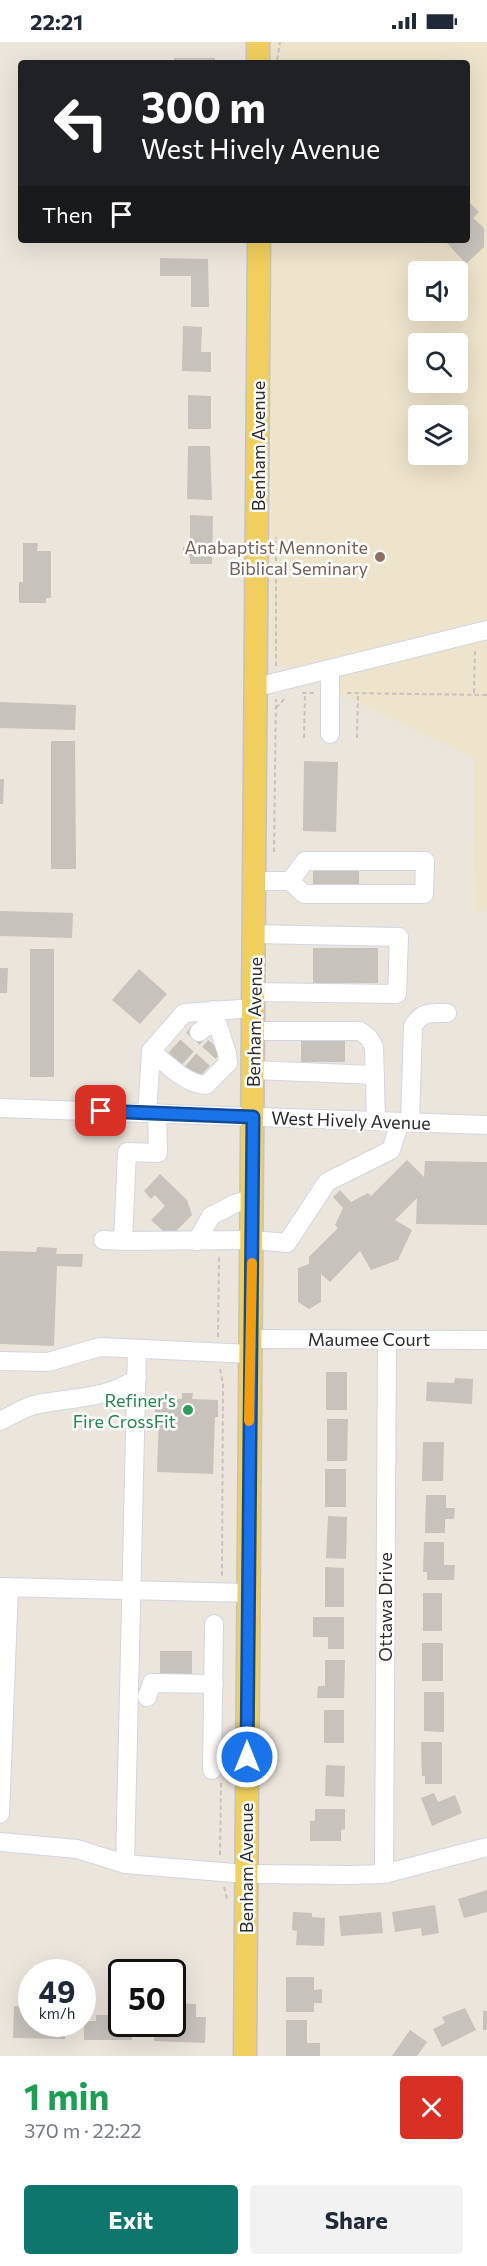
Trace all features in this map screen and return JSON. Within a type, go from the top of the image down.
[{"type":"main road","points":[[258,42],[258,60]]},
{"type":"main road","name":"Benham Avenue","points":[[245,2056],[255,934],[273,881],[257,687],[259,243]]},
{"type":"street","points":[[257,687],[481,631]]},
{"type":"street","points":[[330,669],[330,734]]},
{"type":"street","points":[[305,861],[424,861],[424,894],[304,894],[273,881],[305,861]]},
{"type":"street","points":[[123,1241],[127,1152],[158,1153],[152,1113],[151,1051],[184,1014],[214,1015],[254,1000],[397,994],[399,937],[255,934]]},
{"type":"street","points":[[103,1240],[253,1240],[287,1243],[327,1182],[391,1150],[405,1122],[413,1026],[418,1017],[426,1014],[447,1013]]},
{"type":"street","points":[[200,1032],[214,1015]]},
{"type":"street","points":[[151,1051],[172,1063],[200,1085],[206,1085],[228,1063],[227,1053],[218,1042],[214,1015]]},
{"type":"street","points":[[254,1031],[360,1031],[369,1038],[374,1047],[376,1121]]},
{"type":"street","points":[[253,1070],[375,1075]]},
{"type":"street","name":"West Hively Avenue","points":[[0,1108],[487,1125]]},
{"type":"street","points":[[196,1241],[211,1216],[234,1204],[253,1198]]},
{"type":"street","name":"Maumee Court","points":[[0,1361],[48,1362],[100,1347],[217,1353],[250,1346],[387,1339],[487,1340]]},
{"type":"street","name":"Ottawa Drive","points":[[384,1874],[387,1339]]},
{"type":"street","points":[[125,1864],[137,1349]]},
{"type":"street","points":[[0,1421],[33,1406],[74,1400],[125,1387],[137,1378]]},
{"type":"street","points":[[0,1814],[4,1587],[248,1593]]},
{"type":"street","points":[[214,1623],[216,1775]]},
{"type":"street","points":[[147,1697],[152,1683],[214,1684]]},
{"type":"street","points":[[0,1842],[77,1849],[125,1864],[246,1874],[384,1874],[487,1847]]},
{"type":"path","points":[[277,60],[280,42]]},
{"type":"path","points":[[474,694],[481,631]]},
{"type":"path","points":[[273,881],[276,708],[290,693]]},
{"type":"path","points":[[297,693],[487,694]]},
{"type":"path","points":[[304,693],[304,738]]},
{"type":"path","points":[[357,738],[358,694]]},
{"type":"path","points":[[220,1240],[217,1353],[223,1384],[222,1592]]},
{"type":"path","points":[[216,1775],[220,1872],[229,1906]]},
{"type":"shaded area","name":"Anabaptist Mennonite Biblical Seminary","points":[[269,42],[487,42],[487,911],[475,911],[474,759],[273,660],[270,243],[470,243],[470,60],[269,60]]},
{"type":"building","points":[[174,58],[215,58],[215,60],[174,60]]},
{"type":"building","points":[[470,203],[479,212],[473,218],[484,228],[484,247],[468,262],[463,261],[447,243],[470,243]]},
{"type":"building","points":[[160,258],[208,259],[209,307],[191,307],[191,276],[160,276]]},
{"type":"building","points":[[183,326],[202,327],[201,352],[211,352],[211,372],[182,371]]},
{"type":"building","points":[[188,395],[211,396],[211,429],[188,429]]},
{"type":"building","points":[[188,446],[210,446],[212,500],[187,499]]},
{"type":"building","points":[[190,515],[213,516],[212,564],[190,564],[190,556],[183,555],[183,547],[190,547]]},
{"type":"building","points":[[23,543],[38,543],[37,551],[51,551],[51,598],[46,598],[46,603],[19,603],[19,582],[23,582]]},
{"type":"building","points":[[0,702],[76,705],[75,730],[0,728]]},
{"type":"building","points":[[51,741],[75,741],[76,869],[51,869]]},
{"type":"building","points":[[304,761],[338,762],[336,832],[303,831]]},
{"type":"building","points":[[0,779],[4,779],[3,804],[0,804]]},
{"type":"building","points":[[359,869],[359,888],[313,886],[313,870]]},
{"type":"building","points":[[0,911],[73,913],[72,938],[0,936]]},
{"type":"building","points":[[313,948],[378,948],[378,983],[313,983]]},
{"type":"building","points":[[30,949],[54,949],[54,1077],[30,1077]]},
{"type":"building","points":[[0,968],[8,968],[7,993],[0,993]]},
{"type":"building","points":[[139,969],[167,994],[140,1024],[112,1000]]},
{"type":"building","points":[[345,1037],[345,1062],[301,1062],[301,1041],[321,1041],[321,1038]]},
{"type":"building","points":[[407,1160],[424,1177],[425,1161],[487,1162],[487,1225],[416,1224],[417,1198],[395,1220],[412,1230],[398,1260],[371,1270],[360,1251],[330,1282],[321,1274],[321,1302],[309,1309],[298,1302],[298,1268],[309,1264],[309,1257],[338,1228],[335,1225],[343,1208],[333,1197],[340,1190],[351,1202],[368,1193],[371,1196]]},
{"type":"building","points":[[160,1174],[187,1200],[192,1215],[175,1232],[164,1232],[151,1220],[165,1206],[155,1195],[151,1199],[144,1191]]},
{"type":"building","points":[[37,1247],[57,1248],[56,1254],[83,1254],[82,1267],[57,1266],[54,1346],[0,1344],[0,1251],[36,1252]]},
{"type":"building","points":[[326,1372],[347,1372],[347,1410],[326,1410]]},
{"type":"building","points":[[455,1378],[473,1379],[472,1404],[426,1401],[427,1382],[454,1383]]},
{"type":"building","points":[[182,1393],[193,1393],[192,1399],[218,1400],[218,1417],[215,1417],[213,1474],[157,1472],[159,1415],[155,1415],[155,1398],[182,1399]]},
{"type":"building","points":[[327,1419],[348,1419],[347,1461],[327,1461]]},
{"type":"building","points":[[423,1442],[444,1442],[443,1481],[422,1481]]},
{"type":"building","points":[[325,1469],[346,1469],[346,1507],[325,1507]]},
{"type":"building","points":[[426,1495],[446,1495],[446,1508],[455,1508],[454,1519],[445,1519],[445,1533],[425,1533]]},
{"type":"building","points":[[328,1516],[347,1517],[346,1559],[326,1558]]},
{"type":"building","points":[[424,1542],[444,1542],[444,1565],[455,1565],[454,1580],[427,1580],[427,1572],[423,1572]]},
{"type":"building","points":[[325,1567],[344,1568],[344,1607],[325,1607]]},
{"type":"building","points":[[423,1593],[442,1593],[442,1631],[423,1631]]},
{"type":"building","points":[[313,1617],[344,1617],[344,1649],[328,1649],[328,1637],[313,1637]]},
{"type":"building","points":[[422,1643],[443,1643],[443,1681],[422,1681]]},
{"type":"building","points":[[160,1651],[192,1651],[192,1676],[160,1676]]},
{"type":"building","points":[[325,1660],[345,1660],[344,1698],[317,1698],[318,1686],[325,1686]]},
{"type":"building","points":[[424,1692],[444,1692],[444,1732],[424,1731]]},
{"type":"building","points":[[324,1710],[344,1710],[344,1743],[324,1743]]},
{"type":"building","points":[[421,1742],[442,1742],[442,1784],[425,1784],[425,1776],[422,1776]]},
{"type":"building","points":[[326,1765],[345,1766],[344,1797],[325,1796]]},
{"type":"building","points":[[434,1793],[438,1802],[455,1795],[462,1813],[432,1826],[421,1798]]},
{"type":"building","points":[[315,1809],[345,1809],[345,1829],[341,1830],[341,1841],[310,1841],[310,1821],[315,1821]]},
{"type":"building","points":[[487,1890],[487,1912],[464,1918],[458,1899]]},
{"type":"building","points":[[435,1905],[439,1933],[422,1936],[421,1928],[395,1932],[392,1912]]},
{"type":"building","points":[[293,1912],[312,1913],[312,1917],[325,1918],[324,1946],[296,1945],[297,1931],[292,1930]]},
{"type":"building","points":[[381,1912],[383,1933],[341,1936],[339,1916]]},
{"type":"building","points":[[286,1977],[314,1977],[314,1990],[322,1989],[322,2003],[314,2003],[314,2012],[286,2012]]},
{"type":"building","points":[[186,2004],[196,2004],[196,2017],[206,2017],[205,2043],[154,2041],[154,2037],[186,2037]]},
{"type":"building","points":[[14,2006],[18,2006],[18,2037],[65,2037],[65,2039],[13,2038]]},
{"type":"building","points":[[465,2008],[476,2030],[442,2047],[433,2029],[445,2023],[442,2017]]},
{"type":"building","points":[[483,2011],[487,2011],[487,2030],[483,2030]]},
{"type":"building","points":[[96,2015],[108,2015],[108,2037],[132,2037],[132,2040],[84,2040],[84,2037],[96,2037]]},
{"type":"building","points":[[286,2020],[307,2020],[307,2043],[320,2043],[320,2056],[286,2056]]},
{"type":"building","points":[[410,2030],[427,2042],[417,2056],[392,2056]]},
{"type":"tunnel","points":[[175,1059],[199,1032]]},
{"type":"tunnel","points":[[191,1073],[215,1046]]},
{"type":"slow traffic","points":[[249,1421],[252,1263]]},
{"type":"place","name":"Anabaptist Mennonite Biblical Seminary","points":[[380,557]]},
{"type":"place","name":"Refiner's Fire CrossFit","points":[[188,1410]]},
{"type":"route","points":[[101,1111],[253,1117],[247,1757]]}]
